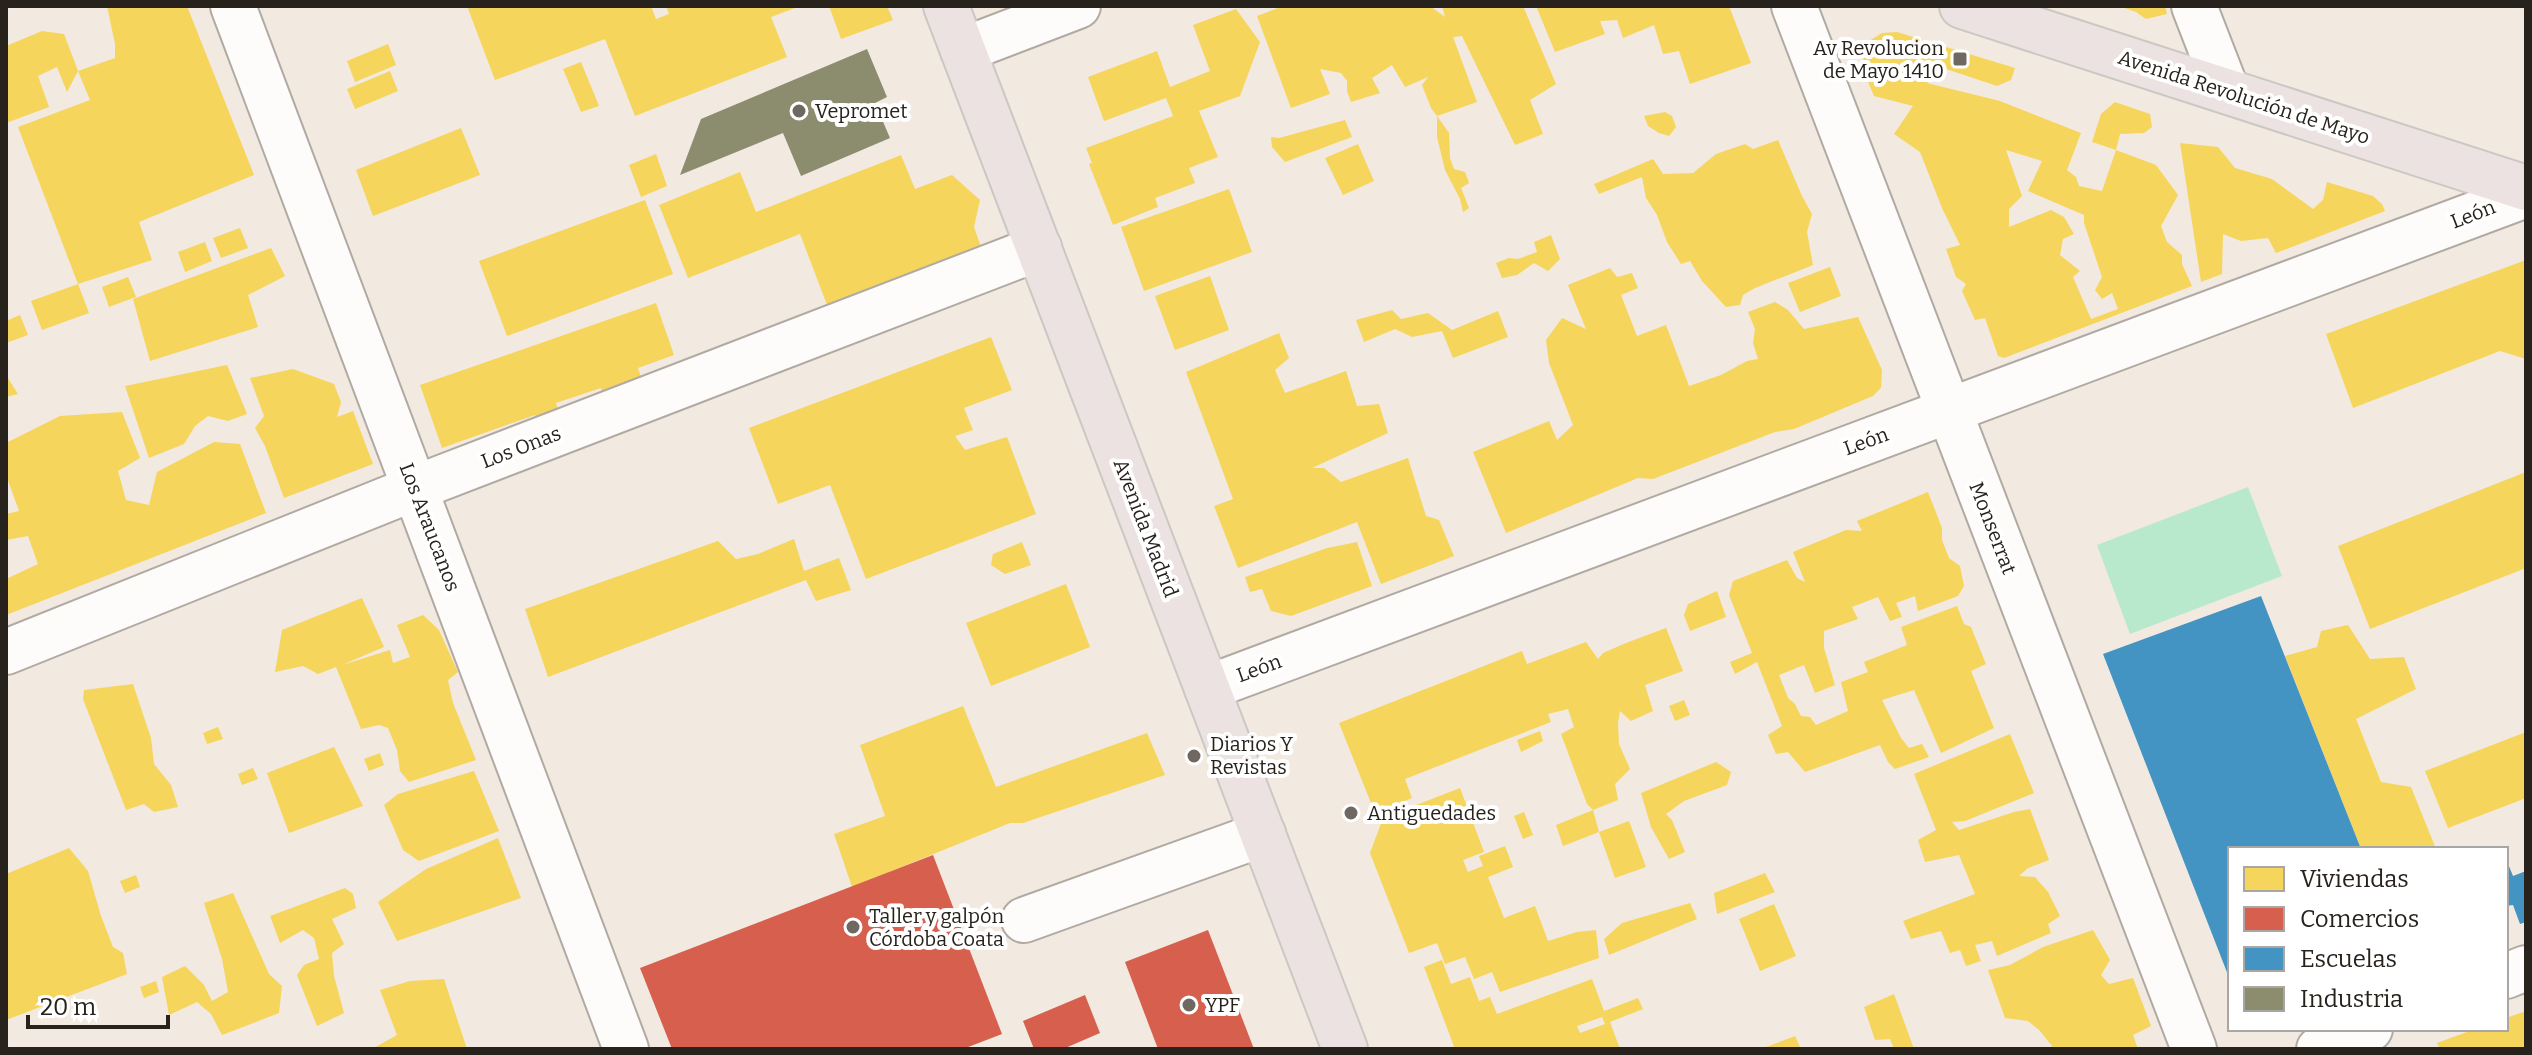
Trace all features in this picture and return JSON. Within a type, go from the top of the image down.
[{"type":"main road","name":"Avenida Madrid","points":[[946,6],[1345,1049]]},
{"type":"main road","name":"Avenida Revolución de Mayo","points":[[1962,6],[2526,188]]},
{"type":"street","name":"Los Araucanos","points":[[233,6],[626,1049]]},
{"type":"street","points":[[963,50],[1078,6]]},
{"type":"street","name":"Monserrat","points":[[1794,6],[2194,1049]]},
{"type":"street","points":[[2194,6],[2227,91]]},
{"type":"street","name":"León","points":[[1207,688],[2526,195]]},
{"type":"street","name":"Los Onas","points":[[6,652],[415,488],[1039,248]]},
{"type":"street","points":[[1024,920],[1263,834]]},
{"type":"street","points":[[2319,1049],[2365,1031]]},
{"type":"green space","points":[[2248,487],[2282,576],[2130,634],[2097,545]]},
{"type":"building: Viviendas","points":[[107,6],[187,6],[254,175],[139,222],[152,260],[78,284],[18,127],[90,100],[78,71],[115,58]]},
{"type":"building: Viviendas","points":[[467,6],[651,6],[656,19],[669,14],[666,6],[800,6],[771,17],[787,57],[635,116],[605,39],[495,80]]},
{"type":"building: Viviendas","points":[[829,6],[887,6],[893,20],[841,39]]},
{"type":"building: Viviendas","points":[[1283,6],[1430,6],[1445,17],[1442,6],[1523,6],[1556,84],[1530,100],[1543,134],[1515,145],[1462,36],[1453,37],[1477,102],[1437,116],[1422,85],[1428,77],[1405,87],[1392,65],[1372,78],[1380,93],[1351,102],[1347,81],[1341,73],[1320,69],[1330,94],[1291,108],[1257,16]]},
{"type":"building: Viviendas","points":[[1536,6],[1729,6],[1751,63],[1690,84],[1679,51],[1663,54],[1654,25],[1623,38],[1617,20],[1600,21],[1605,34],[1555,52]]},
{"type":"building: Viviendas","points":[[2119,6],[2165,6],[2167,14],[2146,19]]},
{"type":"building: Viviendas","points":[[1236,9],[1260,42],[1240,96],[1199,111],[1218,157],[1189,168],[1195,183],[1155,198],[1158,207],[1113,225],[1089,164],[1092,163],[1086,148],[1173,116],[1166,98],[1104,121],[1088,77],[1157,51],[1170,87],[1210,71],[1193,25]]},
{"type":"building: Viviendas","points":[[42,31],[64,34],[78,71],[67,92],[57,67],[38,76],[49,107],[6,123],[6,46]]},
{"type":"building: Viviendas","points":[[1897,32],[2015,68],[2011,80],[1997,86],[1943,68],[1927,83],[2000,101],[2081,133],[2067,170],[2076,177],[2079,186],[2102,191],[2116,150],[2156,165],[2178,195],[2161,226],[2167,242],[2182,255],[2182,264],[2192,286],[2004,358],[1998,356],[1985,318],[1975,320],[1962,291],[1966,284],[1956,277],[1946,249],[1960,245],[1920,152],[1894,134],[1913,106],[1874,96],[1865,75],[1863,55],[1869,41],[1882,33]],"holes":[[[2006,150],[2042,161],[2028,191],[2084,215],[2102,277],[2095,290],[2102,299],[2112,293],[2118,309],[2091,319],[2073,277],[2080,271],[2060,255],[2063,239],[2074,234],[2064,217],[2051,210],[2009,227],[2009,209],[2022,196]]]},
{"type":"building: Viviendas","points":[[388,44],[396,65],[355,82],[347,61]]},
{"type":"building: Viviendas","points":[[581,62],[599,106],[581,112],[563,69]]},
{"type":"building: Viviendas","points":[[390,71],[398,91],[355,109],[347,89]]},
{"type":"building: Viviendas","points":[[2115,102],[2150,114],[2152,127],[2144,133],[2120,134],[2116,150],[2092,142],[2101,114]]},
{"type":"building: Viviendas","points":[[1665,112],[1672,116],[1676,127],[1669,136],[1648,126],[1644,116]]},
{"type":"building: Viviendas","points":[[1437,116],[1449,133],[1450,158],[1454,169],[1465,172],[1469,183],[1461,188],[1469,208],[1463,212],[1445,170],[1437,137]]},
{"type":"building: Viviendas","points":[[1345,120],[1352,137],[1285,162],[1272,147],[1271,137],[1279,138]]},
{"type":"building: Viviendas","points":[[461,128],[480,175],[373,216],[356,170]]},
{"type":"building: Viviendas","points":[[1778,140],[1812,214],[1807,232],[1813,265],[1755,288],[1743,295],[1740,305],[1726,307],[1702,281],[1690,261],[1681,264],[1646,198],[1642,177],[1599,194],[1594,184],[1653,159],[1663,174],[1693,173],[1716,154],[1745,144],[1753,149]]},
{"type":"building: Viviendas","points":[[2180,143],[2218,147],[2235,168],[2272,179],[2313,209],[2323,200],[2327,182],[2373,196],[2385,211],[2276,253],[2268,238],[2241,241],[2223,234],[2222,274],[2201,282]]},
{"type":"building: Viviendas","points":[[1358,144],[1374,181],[1343,195],[1325,158]]},
{"type":"building: Viviendas","points":[[656,154],[667,186],[641,197],[629,165]]},
{"type":"building: Viviendas","points":[[901,155],[915,189],[952,175],[980,200],[974,227],[981,247],[832,318],[800,234],[688,278],[659,205],[740,172],[756,212]]},
{"type":"building: Viviendas","points":[[1229,189],[1252,252],[1144,291],[1121,227]]},
{"type":"building: Viviendas","points":[[645,200],[673,274],[507,336],[479,261]]},
{"type":"building: Viviendas","points":[[240,228],[248,248],[221,258],[213,238]]},
{"type":"building: Viviendas","points":[[1551,235],[1560,259],[1548,271],[1534,263],[1517,275],[1502,278],[1496,263],[1537,252],[1534,242]]},
{"type":"building: Viviendas","points":[[205,242],[212,261],[185,272],[178,252]]},
{"type":"building: Viviendas","points":[[271,248],[285,276],[248,295],[258,327],[150,361],[133,299]]},
{"type":"building: Viviendas","points":[[2526,260],[2526,359],[2500,351],[2353,408],[2326,334]]},
{"type":"building: Viviendas","points":[[1830,267],[1841,296],[1800,312],[1788,283]]},
{"type":"building: Viviendas","points":[[1610,268],[1617,277],[1632,273],[1638,288],[1621,295],[1637,336],[1666,325],[1689,386],[1758,359],[1753,343],[1755,329],[1748,312],[1775,302],[1788,310],[1804,329],[1858,317],[1882,370],[1881,388],[1873,396],[1794,429],[1775,432],[1653,479],[1638,478],[1506,533],[1473,452],[1549,421],[1557,440],[1573,425],[1549,363],[1546,340],[1562,318],[1586,329],[1568,285]]},
{"type":"building: Viviendas","points":[[1210,276],[1229,330],[1175,350],[1155,296]]},
{"type":"building: Viviendas","points":[[128,277],[136,297],[109,307],[102,287]]},
{"type":"building: Viviendas","points":[[78,284],[89,313],[42,330],[31,301]]},
{"type":"building: Viviendas","points":[[656,303],[674,355],[638,368],[642,380],[602,393],[601,388],[556,403],[559,412],[537,420],[535,415],[442,448],[420,385]]},
{"type":"building: Viviendas","points":[[1392,310],[1401,319],[1428,313],[1452,330],[1498,311],[1508,337],[1453,358],[1442,331],[1412,337],[1395,329],[1364,342],[1356,320]]},
{"type":"building: Viviendas","points":[[20,315],[28,335],[6,343],[6,321]]},
{"type":"building: Viviendas","points":[[1279,333],[1289,358],[1275,370],[1285,393],[1346,371],[1357,406],[1379,404],[1388,433],[1312,468],[1324,468],[1341,482],[1408,458],[1426,516],[1439,520],[1454,556],[1381,584],[1357,522],[1238,568],[1214,506],[1233,499],[1186,372]]},
{"type":"building: Viviendas","points":[[991,337],[1012,390],[964,408],[973,430],[955,436],[965,450],[1007,437],[1036,514],[866,579],[830,485],[778,504],[749,428]]},
{"type":"building: Viviendas","points":[[227,365],[247,414],[228,421],[208,416],[195,426],[184,444],[149,458],[125,386]]},
{"type":"building: Viviendas","points":[[293,369],[334,384],[341,402],[337,417],[353,411],[373,464],[284,498],[255,428],[264,416],[250,378]]},
{"type":"building: Viviendas","points":[[6,375],[18,394],[6,397]]},
{"type":"building: Viviendas","points":[[122,412],[140,458],[118,471],[126,500],[149,505],[157,472],[214,442],[240,444],[266,513],[6,615],[6,579],[38,564],[28,536],[6,540],[6,514],[19,511],[6,475],[6,443],[60,416]]},
{"type":"building: Viviendas","points":[[2526,472],[2526,568],[2370,629],[2338,546]]},
{"type":"building: Viviendas","points":[[1928,492],[1942,528],[1942,540],[1949,558],[1960,566],[1964,586],[1958,596],[1918,611],[1915,596],[1896,603],[1902,617],[1890,621],[1878,597],[1852,607],[1858,619],[1824,631],[1824,648],[1835,685],[1815,693],[1804,665],[1779,675],[1788,698],[1801,716],[1810,717],[1816,725],[1848,711],[1841,682],[1868,672],[1864,662],[1907,645],[1901,627],[1957,606],[1964,624],[1971,627],[1986,664],[1971,671],[1994,728],[1941,753],[1914,690],[1882,700],[1909,748],[1922,744],[1929,757],[1895,769],[1880,745],[1805,772],[1788,752],[1776,754],[1768,735],[1782,726],[1757,662],[1735,674],[1730,662],[1752,653],[1729,595],[1733,581],[1787,560],[1797,578],[1805,582],[1793,552],[1846,530],[1862,531],[1857,521]]},
{"type":"building: Viviendas","points":[[794,539],[804,571],[839,558],[851,590],[816,601],[806,580],[548,677],[525,609],[718,541],[736,559],[758,554]]},
{"type":"building: Viviendas","points":[[1022,542],[1031,565],[1005,574],[991,565],[993,554]]},
{"type":"building: Viviendas","points":[[1357,542],[1372,586],[1291,616],[1271,611],[1262,589],[1250,592],[1245,577],[1327,548]]},
{"type":"building: Viviendas","points":[[1066,584],[1090,647],[991,686],[966,623]]},
{"type":"building: Viviendas","points":[[1717,591],[1726,617],[1690,631],[1684,615],[1688,604]]},
{"type":"building: Viviendas","points":[[362,598],[384,647],[342,665],[390,650],[393,663],[410,657],[397,625],[423,615],[439,630],[458,672],[448,680],[453,703],[476,760],[409,782],[400,771],[397,750],[388,728],[379,725],[361,729],[336,667],[318,674],[303,666],[275,672],[282,630]]},
{"type":"building: Viviendas","points":[[2348,625],[2370,659],[2404,657],[2416,689],[2356,719],[2381,782],[2411,787],[2435,847],[2360,847],[2285,656],[2317,647],[2321,631]]},
{"type":"building: Viviendas","points":[[1666,628],[1683,671],[1645,685],[1653,711],[1631,721],[1620,711],[1619,744],[1630,769],[1615,784],[1618,800],[1593,810],[1587,804],[1561,734],[1574,727],[1568,709],[1548,714],[1551,722],[1405,779],[1412,798],[1375,813],[1339,723],[1522,651],[1527,664],[1586,642],[1598,659],[1603,653]]},
{"type":"building: Viviendas","points":[[133,684],[151,738],[154,764],[171,785],[178,807],[154,812],[144,804],[126,810],[83,699],[84,690]]},
{"type":"building: Viviendas","points":[[1684,700],[1690,715],[1675,721],[1669,706]]},
{"type":"building: Viviendas","points":[[963,706],[996,787],[1147,733],[1165,775],[1023,823],[1010,823],[852,887],[834,834],[885,816],[860,745]]},
{"type":"building: Viviendas","points":[[218,727],[223,739],[207,744],[203,733]]},
{"type":"building: Viviendas","points":[[1540,731],[1543,741],[1521,752],[1517,740]]},
{"type":"building: Viviendas","points":[[2526,732],[2526,798],[2448,828],[2425,771]]},
{"type":"building: Viviendas","points":[[2010,734],[2034,793],[1965,821],[1952,822],[1959,830],[2030,809],[2049,860],[2028,868],[2019,876],[2035,877],[2048,892],[2060,916],[2048,924],[2051,933],[1997,956],[1992,941],[1975,945],[1981,961],[1966,966],[1960,950],[1950,953],[1941,931],[1911,939],[1903,921],[1975,894],[1959,855],[1925,862],[1918,840],[1936,830],[1914,774]]},
{"type":"building: Viviendas","points":[[334,747],[363,806],[289,833],[267,773]]},
{"type":"building: Viviendas","points":[[380,753],[384,765],[369,771],[364,759]]},
{"type":"building: Viviendas","points":[[1716,762],[1731,772],[1727,785],[1684,801],[1666,814],[1672,820],[1685,852],[1669,859],[1651,827],[1641,793]]},
{"type":"building: Viviendas","points":[[253,768],[258,779],[242,785],[238,774]]},
{"type":"building: Viviendas","points":[[474,771],[499,831],[419,861],[403,850],[384,805],[398,794]]},
{"type":"building: Viviendas","points":[[1460,788],[1484,852],[1463,860],[1468,872],[1483,866],[1479,856],[1505,846],[1513,867],[1488,877],[1504,918],[1535,906],[1548,941],[1596,930],[1599,958],[1500,992],[1492,972],[1474,979],[1465,957],[1445,964],[1437,943],[1409,953],[1370,853],[1383,818]]},
{"type":"building: Viviendas","points":[[1593,810],[1599,832],[1563,846],[1556,825]]},
{"type":"building: Viviendas","points":[[1524,812],[1533,835],[1523,839],[1514,816]]},
{"type":"building: Viviendas","points":[[1629,821],[1646,867],[1615,878],[1599,832]]},
{"type":"building: Viviendas","points":[[498,838],[521,898],[397,941],[378,902],[426,869]]},
{"type":"building: Viviendas","points":[[69,848],[88,871],[101,916],[113,947],[123,953],[127,974],[6,1020],[6,874]]},
{"type":"building: Viviendas","points":[[1765,873],[1775,892],[1717,914],[1714,893]]},
{"type":"building: Viviendas","points":[[136,875],[140,887],[125,893],[120,881]]},
{"type":"building: Viviendas","points":[[345,888],[353,894],[356,908],[332,919],[344,944],[332,953],[334,976],[344,1013],[317,1026],[297,975],[304,965],[319,959],[314,938],[303,930],[280,943],[270,916]]},
{"type":"building: Viviendas","points":[[233,893],[269,974],[282,986],[279,1013],[222,1035],[211,1014],[197,1002],[169,1015],[162,977],[185,966],[204,985],[212,1001],[228,992],[222,959],[204,903]]},
{"type":"building: Viviendas","points":[[1690,903],[1697,919],[1609,955],[1604,939],[1622,923]]},
{"type":"building: Viviendas","points":[[1774,904],[1796,956],[1760,971],[1739,919]]},
{"type":"building: Viviendas","points":[[2093,930],[2110,960],[2101,975],[2109,984],[2133,978],[2151,1026],[2133,1035],[2138,1049],[2050,1049],[2052,1046],[2028,1021],[2005,1018],[1988,970],[2010,965],[2043,947]]},
{"type":"building: Viviendas","points":[[1442,960],[1451,984],[1470,977],[1479,1001],[1490,997],[1497,1014],[1592,979],[1604,1011],[1638,998],[1643,1009],[1610,1022],[1620,1049],[1455,1049],[1424,967]],"holes":[[[1602,1017],[1605,1024],[1580,1033],[1577,1026]]]},
{"type":"building: Viviendas","points":[[444,979],[467,1049],[372,1049],[397,1035],[380,990],[410,981]]},
{"type":"building: Viviendas","points":[[156,981],[159,992],[144,998],[140,987]]},
{"type":"building: Viviendas","points":[[1894,994],[1914,1049],[1894,1049],[1890,1039],[1875,1040],[1864,1007]]},
{"type":"building: Viviendas","points":[[2526,1011],[2526,1049],[2440,1049],[2437,1043],[2470,1031],[2508,1031],[2508,1017]]},
{"type":"building: Viviendas","points":[[1795,1036],[1801,1049],[1761,1049]]},
{"type":"building: Comercios","name":"Taller y galpón Córdoba Coata","points":[[933,855],[1002,1034],[963,1049],[672,1049],[640,968]]},
{"type":"building: Comercios","name":"YPF","points":[[1208,930],[1254,1049],[1158,1049],[1125,962]]},
{"type":"building: Comercios","points":[[1085,995],[1100,1033],[1063,1049],[1034,1049],[1023,1021]]},
{"type":"building: Escuelas","points":[[2261,596],[2360,847],[2228,847],[2228,975],[2103,654]]},
{"type":"building: Escuelas","points":[[2508,864],[2513,876],[2526,871],[2526,922],[2520,924],[2513,905],[2508,906]]},
{"type":"building: Industria","name":"Vepromet","points":[[867,49],[887,97],[875,103],[890,138],[801,176],[783,133],[680,175],[701,119]]},
{"type":"place","name":"Av Revolucion de Mayo 1410","points":[[1960,59]]},
{"type":"place","name":"Vepromet","points":[[799,111]]},
{"type":"place","name":"Diarios Y Revistas","points":[[1194,756]]},
{"type":"place","name":"Antiguedades","points":[[1351,813]]},
{"type":"place","name":"Taller y galpón Córdoba Coata","points":[[853,927]]},
{"type":"place","name":"YPF","points":[[1189,1005]]}]
